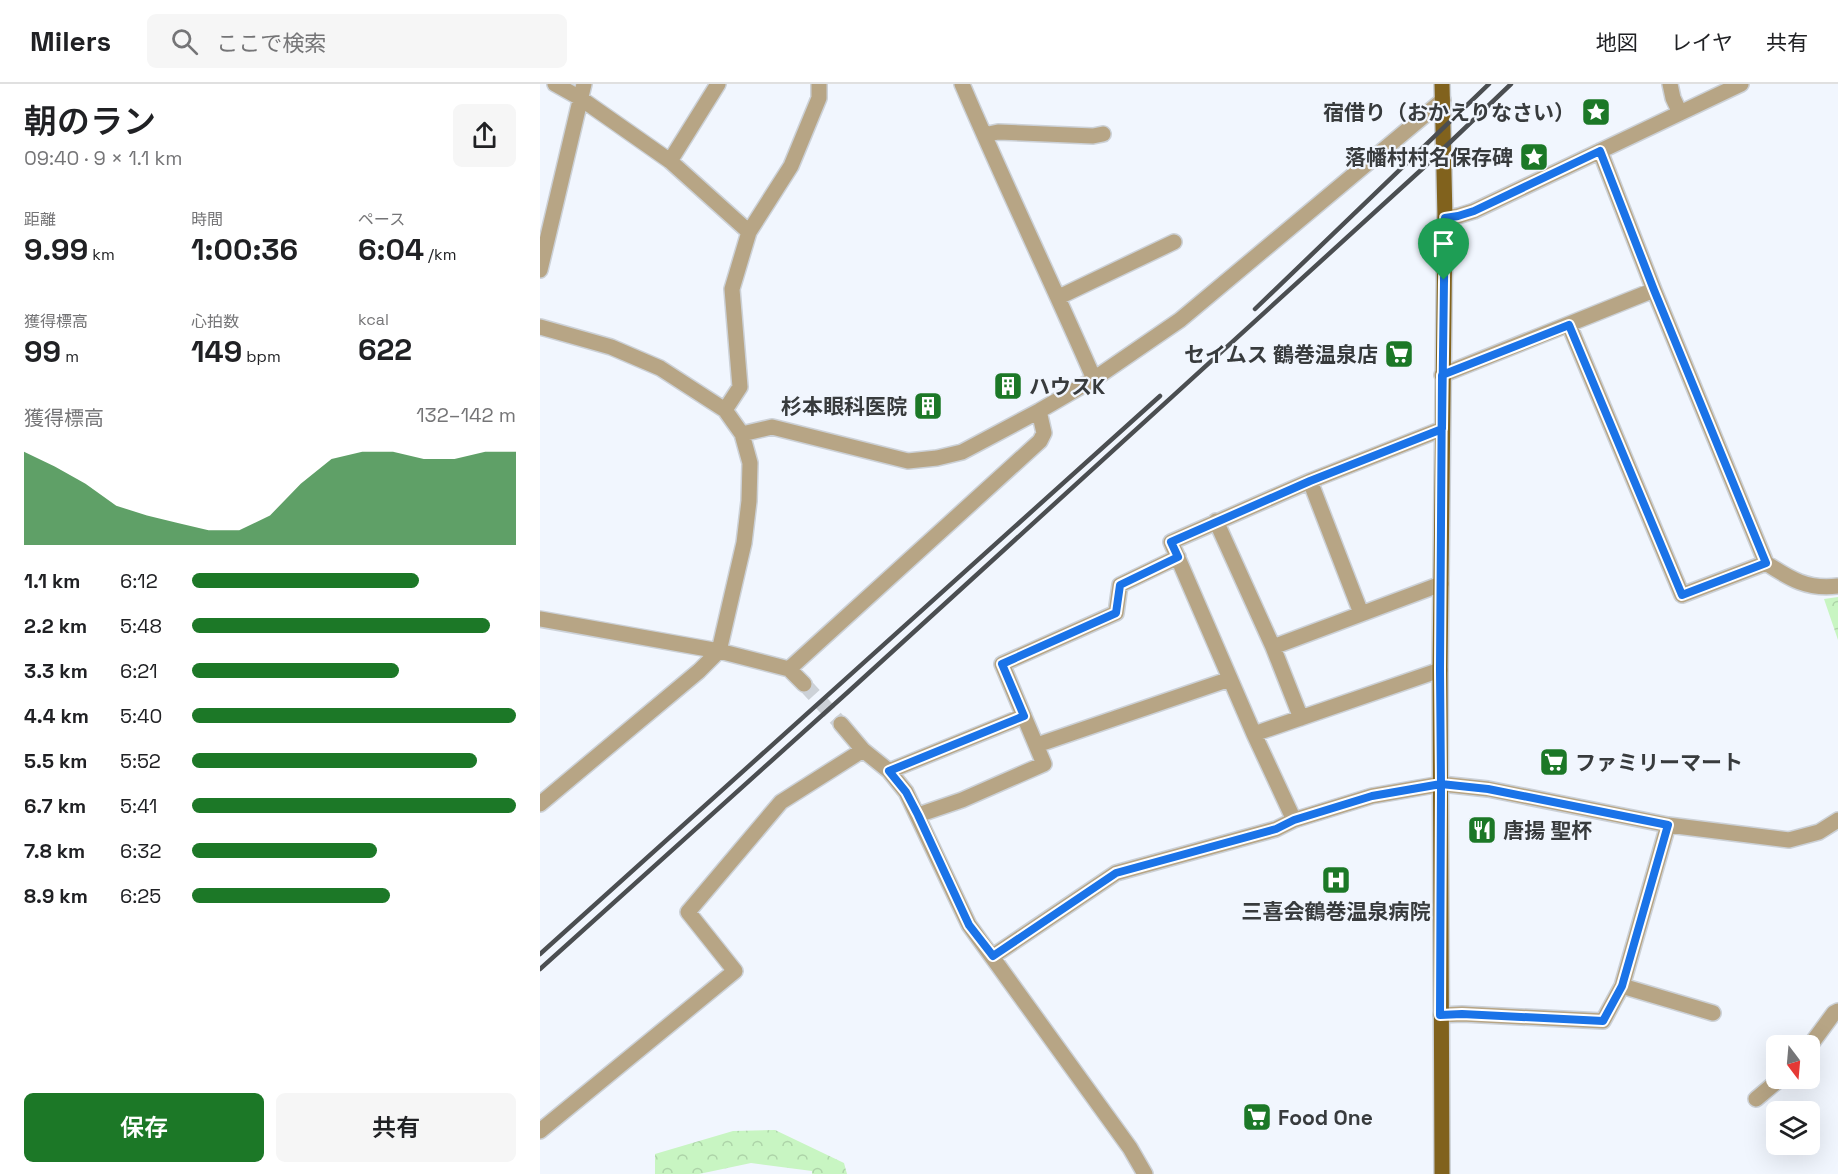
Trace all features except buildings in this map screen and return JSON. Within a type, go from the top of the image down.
[{"type":"main road","points":[[1442,84],[1445,218],[1440,670],[1442,1174]]},
{"type":"street","points":[[555,84],[582,91],[670,162],[749,232]]},
{"type":"street","points":[[670,162],[718,84]]},
{"type":"street","points":[[725,411],[740,387],[732,289],[749,232],[791,166],[819,98],[819,84]]},
{"type":"street","points":[[962,84],[1094,379]]},
{"type":"street","points":[[1670,84],[1680,113]]},
{"type":"street","points":[[1445,218],[1474,211],[1741,84]]},
{"type":"street","points":[[540,270],[582,91]]},
{"type":"street","points":[[742,434],[772,427],[908,461],[937,458],[962,452],[1094,379],[1180,320],[1443,100]]},
{"type":"street","points":[[984,135],[998,132],[1093,136],[1103,134]]},
{"type":"street","points":[[1600,151],[1654,290],[1766,563],[1785,576],[1808,586],[1838,586]]},
{"type":"street","points":[[1059,297],[1174,242]]},
{"type":"street","points":[[1442,375],[1654,290]]},
{"type":"street","points":[[1569,325],[1682,595],[1766,563]]},
{"type":"street","points":[[540,327],[611,347],[660,368],[725,411],[742,434],[750,463],[749,501],[744,543],[719,651],[699,671],[540,804]]},
{"type":"street","points":[[789,669],[1040,441],[1044,433],[1039,411]]},
{"type":"street","points":[[1294,820],[1171,542],[1310,481],[1442,429]]},
{"type":"street","points":[[1310,481],[1361,613]]},
{"type":"street","points":[[1216,521],[1273,647],[1301,718]]},
{"type":"street","points":[[918,815],[962,800],[1044,764],[1002,664],[1116,613],[1120,585],[1178,557]]},
{"type":"street","points":[[1273,647],[1441,584]]},
{"type":"street","points":[[540,619],[719,651],[789,669],[804,684]]},
{"type":"street","points":[[1254,734],[1440,670]]},
{"type":"street","points":[[1036,745],[1230,679]]},
{"type":"street","points":[[889,771],[1024,716]]},
{"type":"street","points":[[842,724],[863,750],[889,771],[906,792],[969,925],[1130,1148],[1144,1174]]},
{"type":"street","points":[[540,1131],[735,970],[688,912],[781,802],[863,750]]},
{"type":"street","points":[[993,956],[1116,873],[1276,829],[1294,820],[1372,796],[1441,784],[1488,789],[1668,825],[1789,840],[1819,832],[1838,820]]},
{"type":"street","points":[[1440,1015],[1462,1014],[1603,1021],[1622,986],[1668,825]]},
{"type":"street","points":[[1622,986],[1713,1013]]},
{"type":"street","points":[[1818,1035],[1838,1011]]},
{"type":"street","points":[[1756,1099],[1768,1089]]},
{"type":"green space","points":[[1838,597],[1838,640],[1824,599]]},
{"type":"green space","points":[[775,1130],[844,1163],[847,1174],[812,1174],[812,1171],[751,1163],[699,1174],[655,1174],[655,1154],[733,1131]]},
{"type":"tunnel","points":[[804,684],[841,724]]},
{"type":"railway","points":[[1255,309],[1489,84]]},
{"type":"railway","points":[[540,969],[1421,170],[1511,84]]},
{"type":"railway","points":[[540,954],[1160,396]]},
{"type":"place","name":"宿借り（おかえりなさい）","points":[[1596,112]]},
{"type":"place","name":"落幡村村名保存碑","points":[[1534,157]]},
{"type":"place","name":"セイムス 鶴巻温泉店","points":[[1399,354]]},
{"type":"place","name":"ハウスK","points":[[1008,386]]},
{"type":"place","name":"杉本眼科医院","points":[[928,406]]},
{"type":"place","name":"ファミリーマート","points":[[1554,762]]},
{"type":"place","name":"唐揚 聖杯","points":[[1482,830]]},
{"type":"place","name":"三喜会鶴巻温泉病院","points":[[1336,880]]},
{"type":"place","name":"Food One","points":[[1257,1117]]},
{"type":"route","points":[[1444,280],[1442,375],[1442,429],[1310,481],[1171,542],[1178,557],[1120,585],[1116,613],[1002,664],[1024,716],[889,771],[906,792],[918,815],[969,925],[993,956],[1116,873],[1276,829],[1294,820],[1372,796],[1441,784],[1440,1015],[1462,1014],[1603,1021],[1622,986],[1668,825],[1488,789],[1441,784],[1440,670],[1442,429],[1442,375],[1569,325],[1682,595],[1766,563],[1654,290],[1600,151],[1474,211],[1445,218],[1444,280]]}]
